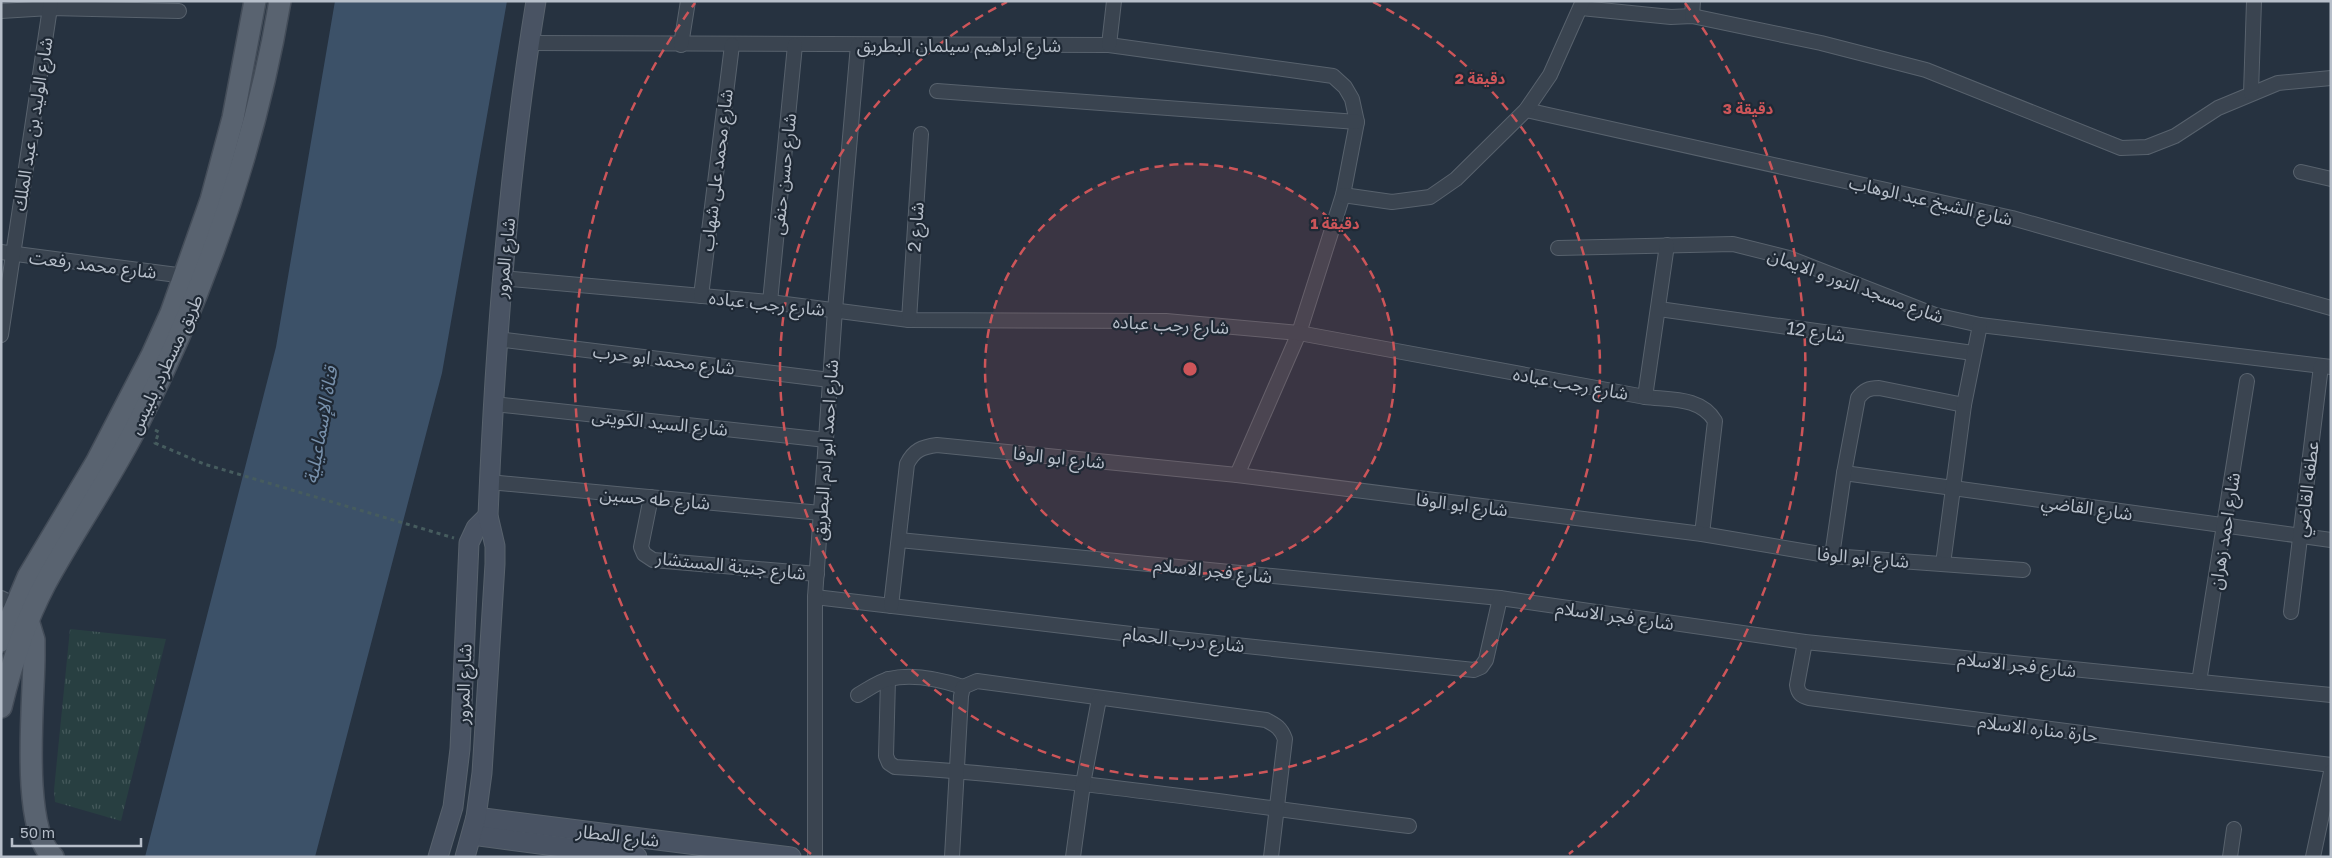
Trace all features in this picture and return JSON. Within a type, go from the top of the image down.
[{"type":"main road","name":"طريق مسطرد, بلبيس","points":[[1,641],[45,546],[96,463],[152,356],[185,276],[211,200],[233,118],[255,1]]},
{"type":"main road","name":"طريق مسطرد, بلبيس","points":[[1,707],[15,657],[15,608],[57,562],[139,423],[187,320],[231,204],[255,122],[280,1]]},
{"type":"main road","name":"شارع المرور","points":[[465,857],[474,826],[482,773],[495,564],[495,546],[488,516],[501,278],[529,43],[536,1]]},
{"type":"main road","name":"شارع المرور","points":[[438,857],[453,807],[460,749],[469,543],[476,528],[488,516]]},
{"type":"main road","points":[[15,608],[34,640],[32,789],[39,832],[46,849],[53,857]]},
{"type":"main road","name":"شارع المطار","points":[[474,826],[617,855],[638,857]]},
{"type":"main road","name":"شارع المطار","points":[[474,826],[791,857]]},
{"type":"street","points":[[681,45],[688,1]]},
{"type":"street","points":[[1109,45],[1114,1]]},
{"type":"street","points":[[1692,16],[1693,1]]},
{"type":"street","points":[[2251,93],[2254,1]]},
{"type":"street","points":[[1343,195],[1392,202],[1430,197],[1456,179],[1526,110],[1550,75],[1582,4],[1671,17],[1692,16],[1821,43],[1926,70],[2122,148],[2146,147],[2175,136],[2218,108],[2278,83],[2331,78]]},
{"type":"street","points":[[1,11],[50,5],[179,11]]},
{"type":"street","name":"شارع الوليد بن عبد الملك","points":[[1,335],[7,253],[50,5]]},
{"type":"street","name":"شارع ابراهيم سيلمان البطريق","points":[[529,43],[1109,45],[1333,76],[1345,87],[1352,99],[1357,122]]},
{"type":"street","name":"شارع محمد على شهاب","points":[[700,296],[732,45]]},
{"type":"street","name":"شارع حسن حنفى","points":[[770,302],[795,45]]},
{"type":"street","name":"شارع احمد ابو ادم البطريق","points":[[815,857],[817,574],[835,310],[858,45]]},
{"type":"street","points":[[937,91],[1357,122],[1343,195],[1299,333],[1277,380],[1264,418],[1237,475]]},
{"type":"street","name":"شارع الشيخ عبد الوهاب","points":[[1526,110],[2012,218],[2331,308]]},
{"type":"street","name":"شارع 2","points":[[909,320],[921,134]]},
{"type":"street","points":[[2301,172],[2331,179]]},
{"type":"street","name":"شارع مسجد النور و الايمان","points":[[1558,248],[1733,244],[1789,258],[1934,315],[1980,325],[2326,367]]},
{"type":"street","points":[[1645,397],[1667,245]]},
{"type":"street","name":"شارع محمد رفعت","points":[[7,253],[185,276]]},
{"type":"street","name":"شارع رجب عباده","points":[[501,278],[770,302],[909,320],[1166,321],[1299,333],[1645,397],[1698,404],[1710,412],[1715,421],[1702,534]]},
{"type":"street","name":"شارع 12","points":[[1659,309],[1973,354]]},
{"type":"street","points":[[1943,564],[1964,405],[1980,325]]},
{"type":"street","name":"شارع محمد ابو حرب","points":[[498,339],[830,380]]},
{"type":"street","name":"عطفه القاضي","points":[[2290,612],[2326,367]]},
{"type":"street","name":"شارع احمد زهران","points":[[2199,682],[2247,380]]},
{"type":"street","points":[[1832,556],[1844,473],[1858,398],[1863,392],[1871,388],[1879,388],[1964,405]]},
{"type":"street","name":"شارع السيد الكويتى","points":[[494,404],[826,440]]},
{"type":"street","name":"شارع ابو الوفا","points":[[899,540],[907,464],[913,454],[924,447],[936,445],[1237,475],[1702,534],[1832,556],[2023,570]]},
{"type":"street","name":"شارع القاضي","points":[[1844,473],[2225,526],[2300,534],[2331,540]]},
{"type":"street","name":"شارع طه حسين","points":[[489,482],[821,514]]},
{"type":"street","name":"شارع جنينة المستشار","points":[[651,497],[641,547],[644,554],[653,560],[817,574]]},
{"type":"street","points":[[891,606],[899,540]]},
{"type":"street","name":"شارع فجر الاسلام","points":[[899,540],[1500,598],[1805,642],[2331,695]]},
{"type":"street","name":"شارع درب الحمام","points":[[816,597],[1474,670],[1481,667],[1486,660],[1500,598]]},
{"type":"street","name":"حارة مناره الاسلام","points":[[1805,642],[1797,685],[1798,691],[1802,696],[1809,698],[2331,765]]},
{"type":"street","points":[[858,695],[888,679],[919,677],[941,680],[962,687],[977,681],[1099,699],[1266,720],[1281,729],[1284,739],[1271,857]]},
{"type":"street","points":[[888,679],[886,756],[889,763],[895,767],[958,771],[1083,784],[1409,826]]},
{"type":"street","points":[[952,857],[962,687]]},
{"type":"street","points":[[1073,857],[1083,784],[1099,699]]},
{"type":"street","points":[[2313,857],[2331,772]]},
{"type":"street","points":[[2230,857],[2234,829]]},
{"type":"path","points":[[139,423],[159,432],[154,443],[204,464],[469,543]]},
{"type":"green space","points":[[70,629],[166,639],[121,821],[55,802],[54,790]]},
{"type":"water","name":"قناة الإسماعيلية","points":[[335,1],[507,1],[442,373],[315,857],[145,857],[276,347]]}]
